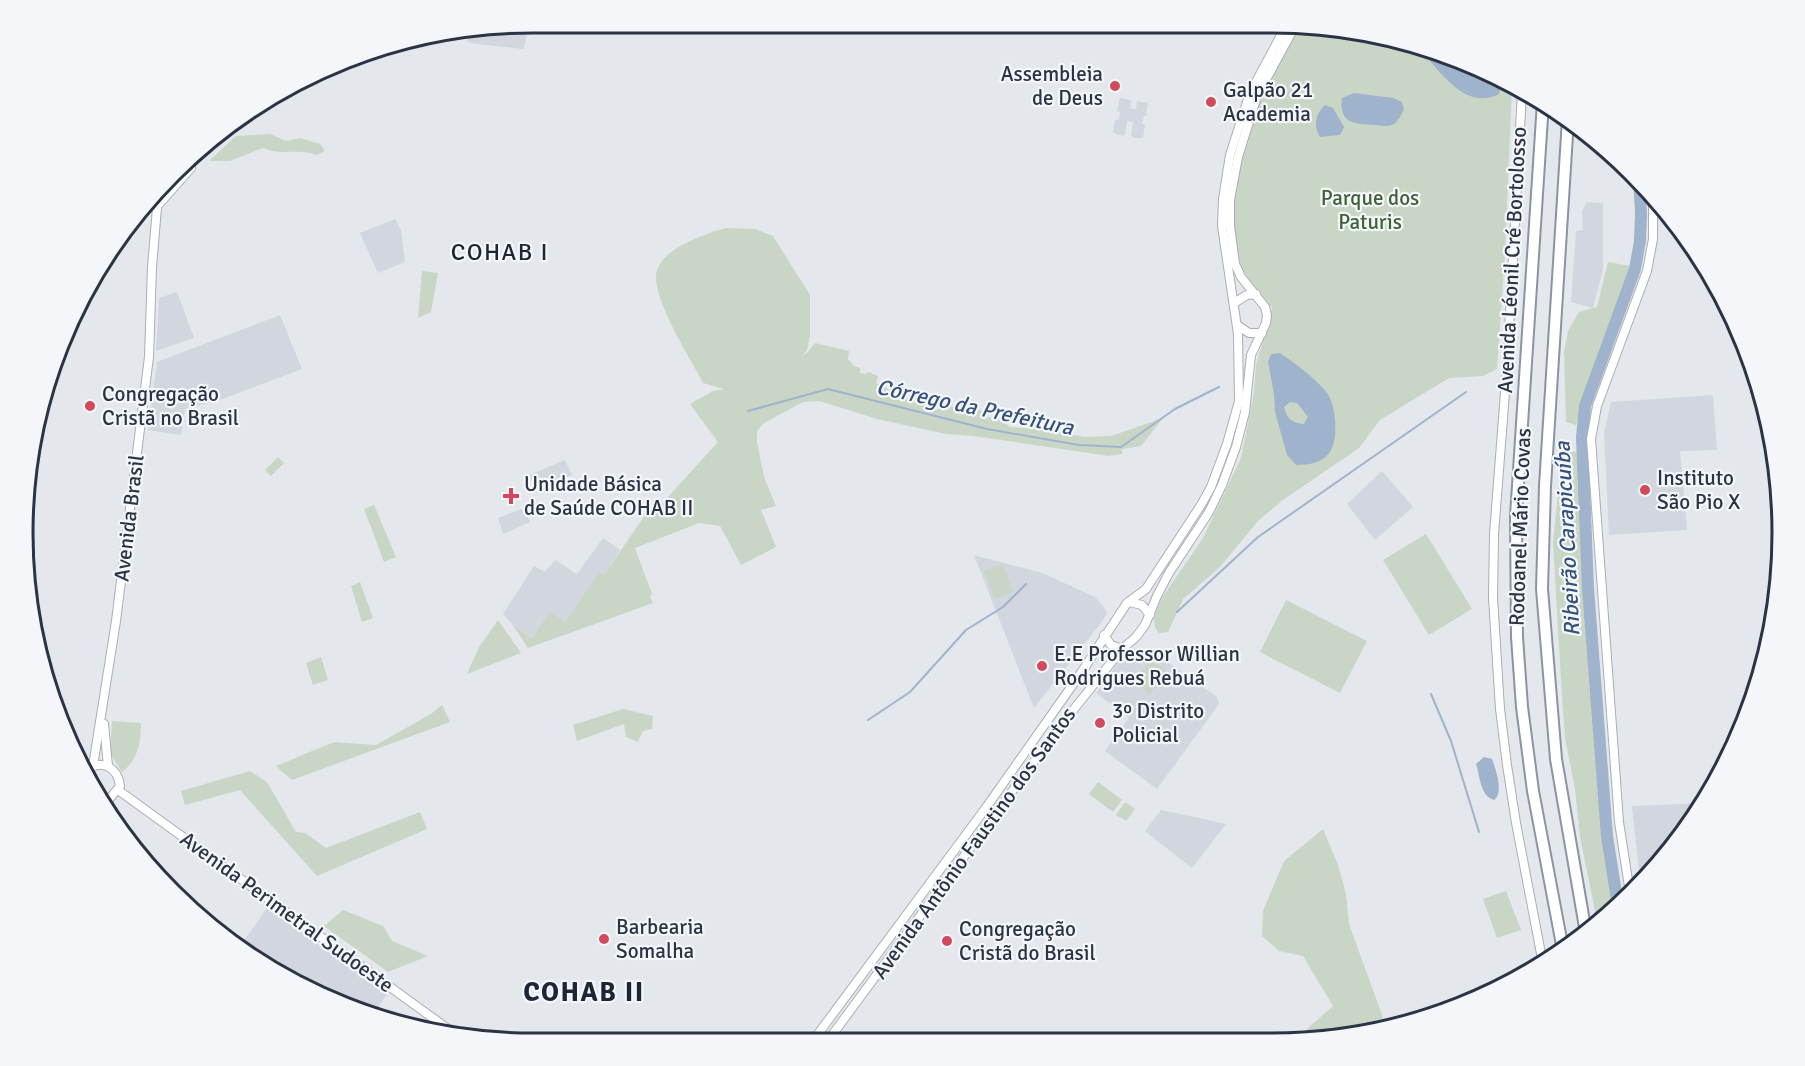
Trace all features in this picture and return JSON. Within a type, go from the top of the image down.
[{"type":"highway","name":"Rodoanel Mário Covas","points":[[1542,112],[1516,516],[1517,637],[1522,707],[1533,791],[1561,941]]},
{"type":"highway","name":"Rodoanel Mário Covas","points":[[1567,130],[1545,486],[1542,589],[1556,759],[1584,923]]},
{"type":"main road","name":"Avenida Antônio Faustino dos Santos","points":[[819,1033],[985,809],[1081,673],[1104,635],[1129,602],[1146,589],[1201,505],[1216,474],[1239,401],[1237,325],[1222,219],[1230,155],[1250,93],[1282,33]]},
{"type":"main road","name":"Avenida Antônio Faustino dos Santos","points":[[834,1033],[1058,729],[1122,649],[1136,637],[1150,615],[1156,596],[1169,573],[1209,512],[1222,485],[1236,447],[1245,412],[1251,356],[1266,323],[1267,315],[1265,307],[1241,277],[1235,264],[1230,226],[1230,200],[1238,157],[1257,96],[1291,34]]},
{"type":"main road","name":"Avenida Léonil Cré Bortolosso","points":[[1522,100],[1494,534],[1493,598],[1500,709],[1507,765],[1541,954]]},
{"type":"main road","points":[[158,205],[191,168]]},
{"type":"main road","name":"Avenida Brasil","points":[[91,765],[103,710],[116,621],[149,357],[152,267],[158,202]]},
{"type":"main road","points":[[1629,884],[1619,822],[1591,439],[1598,406],[1647,271],[1653,239],[1653,209]]},
{"type":"main road","points":[[1234,303],[1247,295],[1256,294]]},
{"type":"main road","points":[[1237,325],[1249,333],[1262,333]]},
{"type":"main road","points":[[1129,602],[1142,605],[1150,615]]},
{"type":"main road","points":[[1104,635],[1111,645],[1122,649]]},
{"type":"main road","points":[[103,710],[108,766]]},
{"type":"main road","points":[[92,767],[108,766],[119,780],[118,790],[110,799]]},
{"type":"main road","name":"Avenida Perimetral Sudoeste","points":[[118,790],[441,1024]]},
{"type":"shaded area","points":[[527,33],[524,49],[467,41],[468,37]]},
{"type":"shaded area","points":[[1120,98],[1131,100],[1130,108],[1136,109],[1137,101],[1148,103],[1142,124],[1145,125],[1143,138],[1134,138],[1131,135],[1133,122],[1127,121],[1125,135],[1113,133],[1115,120],[1119,120],[1120,112],[1117,111]]},
{"type":"shaded area","points":[[1587,202],[1603,203],[1603,269],[1593,308],[1571,302],[1576,231],[1583,230],[1582,211]]},
{"type":"shaded area","points":[[395,219],[401,230],[405,262],[378,273],[360,233]]},
{"type":"shaded area","points":[[177,292],[194,338],[156,351],[159,298]]},
{"type":"shaded area","points":[[280,315],[302,369],[217,401],[185,409],[181,435],[148,430],[157,362]]},
{"type":"shaded area","name":"Instituto São Pio X","points":[[1713,395],[1717,450],[1680,451],[1687,530],[1609,535],[1604,433],[1611,402]]},
{"type":"shaded area","points":[[565,460],[572,475],[536,491],[529,475]]},
{"type":"shaded area","points":[[1382,471],[1413,507],[1375,540],[1347,504]]},
{"type":"shaded area","points":[[524,508],[530,522],[503,534],[498,518]]},
{"type":"shaded area","points":[[603,538],[620,550],[604,575],[599,572],[564,623],[533,638],[512,624],[503,614],[534,566],[545,572],[555,560],[577,574]]},
{"type":"shaded area","name":"E.E Professor Willian Rodrigues Rebuá","points":[[974,555],[1042,573],[1095,597],[1107,614],[1034,708]]},
{"type":"shaded area","points":[[1136,648],[1152,651],[1217,697],[1219,704],[1157,789],[1105,751],[1129,718],[1096,693],[1126,652]]},
{"type":"shaded area","points":[[1693,803],[1669,837],[1639,873],[1632,806]]},
{"type":"shaded area","points":[[1161,810],[1226,824],[1192,868],[1145,831]]},
{"type":"shaded area","points":[[267,908],[388,993],[378,1008],[372,1006],[312,981],[244,941]]},
{"type":"green space","name":"Parque dos Paturis","points":[[1292,34],[1337,37],[1370,43],[1433,60],[1463,71],[1512,95],[1497,369],[1483,376],[1449,378],[1380,420],[1359,448],[1283,500],[1259,520],[1218,569],[1183,599],[1168,632],[1159,633],[1155,627],[1154,617],[1162,598],[1203,538],[1241,458],[1254,393],[1256,365],[1272,308],[1246,275],[1235,256],[1231,228],[1232,198],[1237,167],[1246,136],[1257,105]]},
{"type":"green space","points":[[270,134],[286,141],[300,138],[320,144],[325,151],[316,155],[263,148],[230,161],[209,161],[236,136]]},
{"type":"green space","points":[[725,228],[755,229],[773,236],[810,295],[810,335],[807,350],[801,357],[815,343],[849,351],[848,359],[854,366],[860,368],[860,373],[868,372],[878,376],[876,383],[915,402],[920,403],[920,399],[936,403],[935,409],[937,410],[943,405],[985,411],[986,417],[999,419],[1010,427],[1058,431],[1084,437],[1111,436],[1163,418],[1141,446],[1122,449],[1122,454],[1109,456],[946,434],[877,419],[819,401],[803,402],[764,423],[757,431],[764,477],[776,506],[761,510],[776,547],[741,565],[720,526],[699,523],[635,548],[652,594],[650,596],[653,603],[528,648],[512,624],[532,638],[550,612],[565,622],[599,572],[604,575],[645,515],[657,509],[718,442],[690,404],[713,391],[724,389],[703,383],[665,310],[656,281],[657,270],[668,255],[686,243]]},
{"type":"green space","points":[[1608,262],[1630,266],[1601,356],[1586,388],[1576,425],[1566,422],[1564,352],[1568,331],[1579,312],[1597,307]]},
{"type":"green space","points":[[422,271],[438,273],[431,312],[418,318]]},
{"type":"green space","points":[[1562,452],[1577,452],[1594,730],[1613,898],[1596,914],[1580,837],[1575,789],[1565,738],[1553,543]]},
{"type":"green space","points":[[278,457],[284,463],[271,476],[265,470]]},
{"type":"green space","points":[[374,505],[396,557],[384,562],[364,509]]},
{"type":"green space","points":[[1426,534],[1472,609],[1429,635],[1383,560]]},
{"type":"green space","points":[[1003,564],[1013,592],[995,599],[984,571]]},
{"type":"green space","points":[[360,582],[373,618],[362,622],[351,586]]},
{"type":"green space","points":[[1286,600],[1367,641],[1340,693],[1260,652]]},
{"type":"green space","points":[[498,620],[521,653],[467,674],[479,647]]},
{"type":"green space","points":[[321,657],[328,680],[313,685],[306,663]]},
{"type":"green space","points":[[1150,660],[1166,670],[1150,694],[1134,683]]},
{"type":"green space","points":[[442,705],[450,722],[292,780],[276,766],[334,742],[376,745],[431,714]]},
{"type":"green space","points":[[623,709],[653,716],[652,729],[643,731],[638,742],[626,737],[624,724],[577,741],[573,725]]},
{"type":"green space","points":[[112,721],[141,723],[138,750],[132,762],[122,772],[110,753]]},
{"type":"green space","points":[[250,771],[267,782],[296,832],[305,833],[326,848],[420,812],[427,829],[317,876],[240,790],[185,805],[181,791]]},
{"type":"green space","points":[[1098,782],[1122,800],[1113,812],[1089,794]]},
{"type":"green space","points":[[1125,802],[1135,809],[1126,821],[1116,815]]},
{"type":"green space","points":[[1323,829],[1338,865],[1346,894],[1349,924],[1384,1020],[1337,1029],[1307,1032],[1307,1029],[1333,1006],[1303,956],[1279,951],[1262,936],[1263,911],[1284,861]]},
{"type":"green space","points":[[1506,891],[1521,930],[1497,938],[1483,899]]},
{"type":"green space","points":[[343,910],[383,926],[392,941],[428,956],[388,972],[324,926]]},
{"type":"water","points":[[1427,58],[1493,85],[1500,89],[1499,94],[1486,98],[1474,97],[1462,92]]},
{"type":"water","points":[[1354,93],[1393,98],[1402,102],[1404,109],[1398,120],[1390,126],[1355,123],[1346,118],[1341,107],[1342,98]]},
{"type":"water","points":[[1325,105],[1333,108],[1344,127],[1340,135],[1320,137],[1316,129],[1319,113]]},
{"type":"water","points":[[1280,353],[1297,365],[1327,392],[1331,400],[1335,420],[1334,440],[1329,454],[1323,459],[1296,465],[1287,455],[1275,412],[1268,362],[1271,354]],"holes":[[[1290,402],[1297,403],[1308,417],[1304,424],[1291,420],[1285,411],[1284,407]]]},
{"type":"water","points":[[1484,757],[1492,759],[1497,775],[1499,787],[1494,800],[1489,798],[1483,790],[1476,764]]},
{"type":"waterway","name":"Ribeirão Carapicuíba","points":[[1616,896],[1607,836],[1588,588],[1582,437],[1585,406],[1635,269],[1640,241],[1640,194]]},
{"type":"waterway","name":"Córrego da Prefeitura","points":[[748,411],[828,389],[987,429],[1079,445],[1121,447],[1175,409],[1219,387]]},
{"type":"waterway","name":"Ribeirão Carapicuíba","points":[[1177,612],[1258,537],[1466,392]]},
{"type":"waterway","points":[[868,720],[910,692],[966,630],[1003,607],[1026,584]]},
{"type":"waterway","points":[[1431,694],[1451,741],[1479,832]]},
{"type":"place","name":"Assembleia de Deus","points":[[1115,86]]},
{"type":"place","name":"Galpão 21 Academia","points":[[1211,102]]},
{"type":"place","name":"Congregação Cristã no Brasil","points":[[90,406]]},
{"type":"place","name":"Instituto São Pio X","points":[[1645,490]]},
{"type":"place","name":"Unidade Básica de Saúde COHAB II","points":[[511,496]]},
{"type":"place","name":"E.E Professor Willian Rodrigues Rebuá","points":[[1042,666]]},
{"type":"place","name":"3º Distrito Policial","points":[[1100,723]]},
{"type":"place","name":"Barbearia Somalha","points":[[604,939]]},
{"type":"place","name":"Congregação Cristã do Brasil","points":[[947,941]]},
{"type":"district","name":"COHAB I","points":[[500,252]]},
{"type":"district","name":"COHAB II","points":[[584,992]]}]
